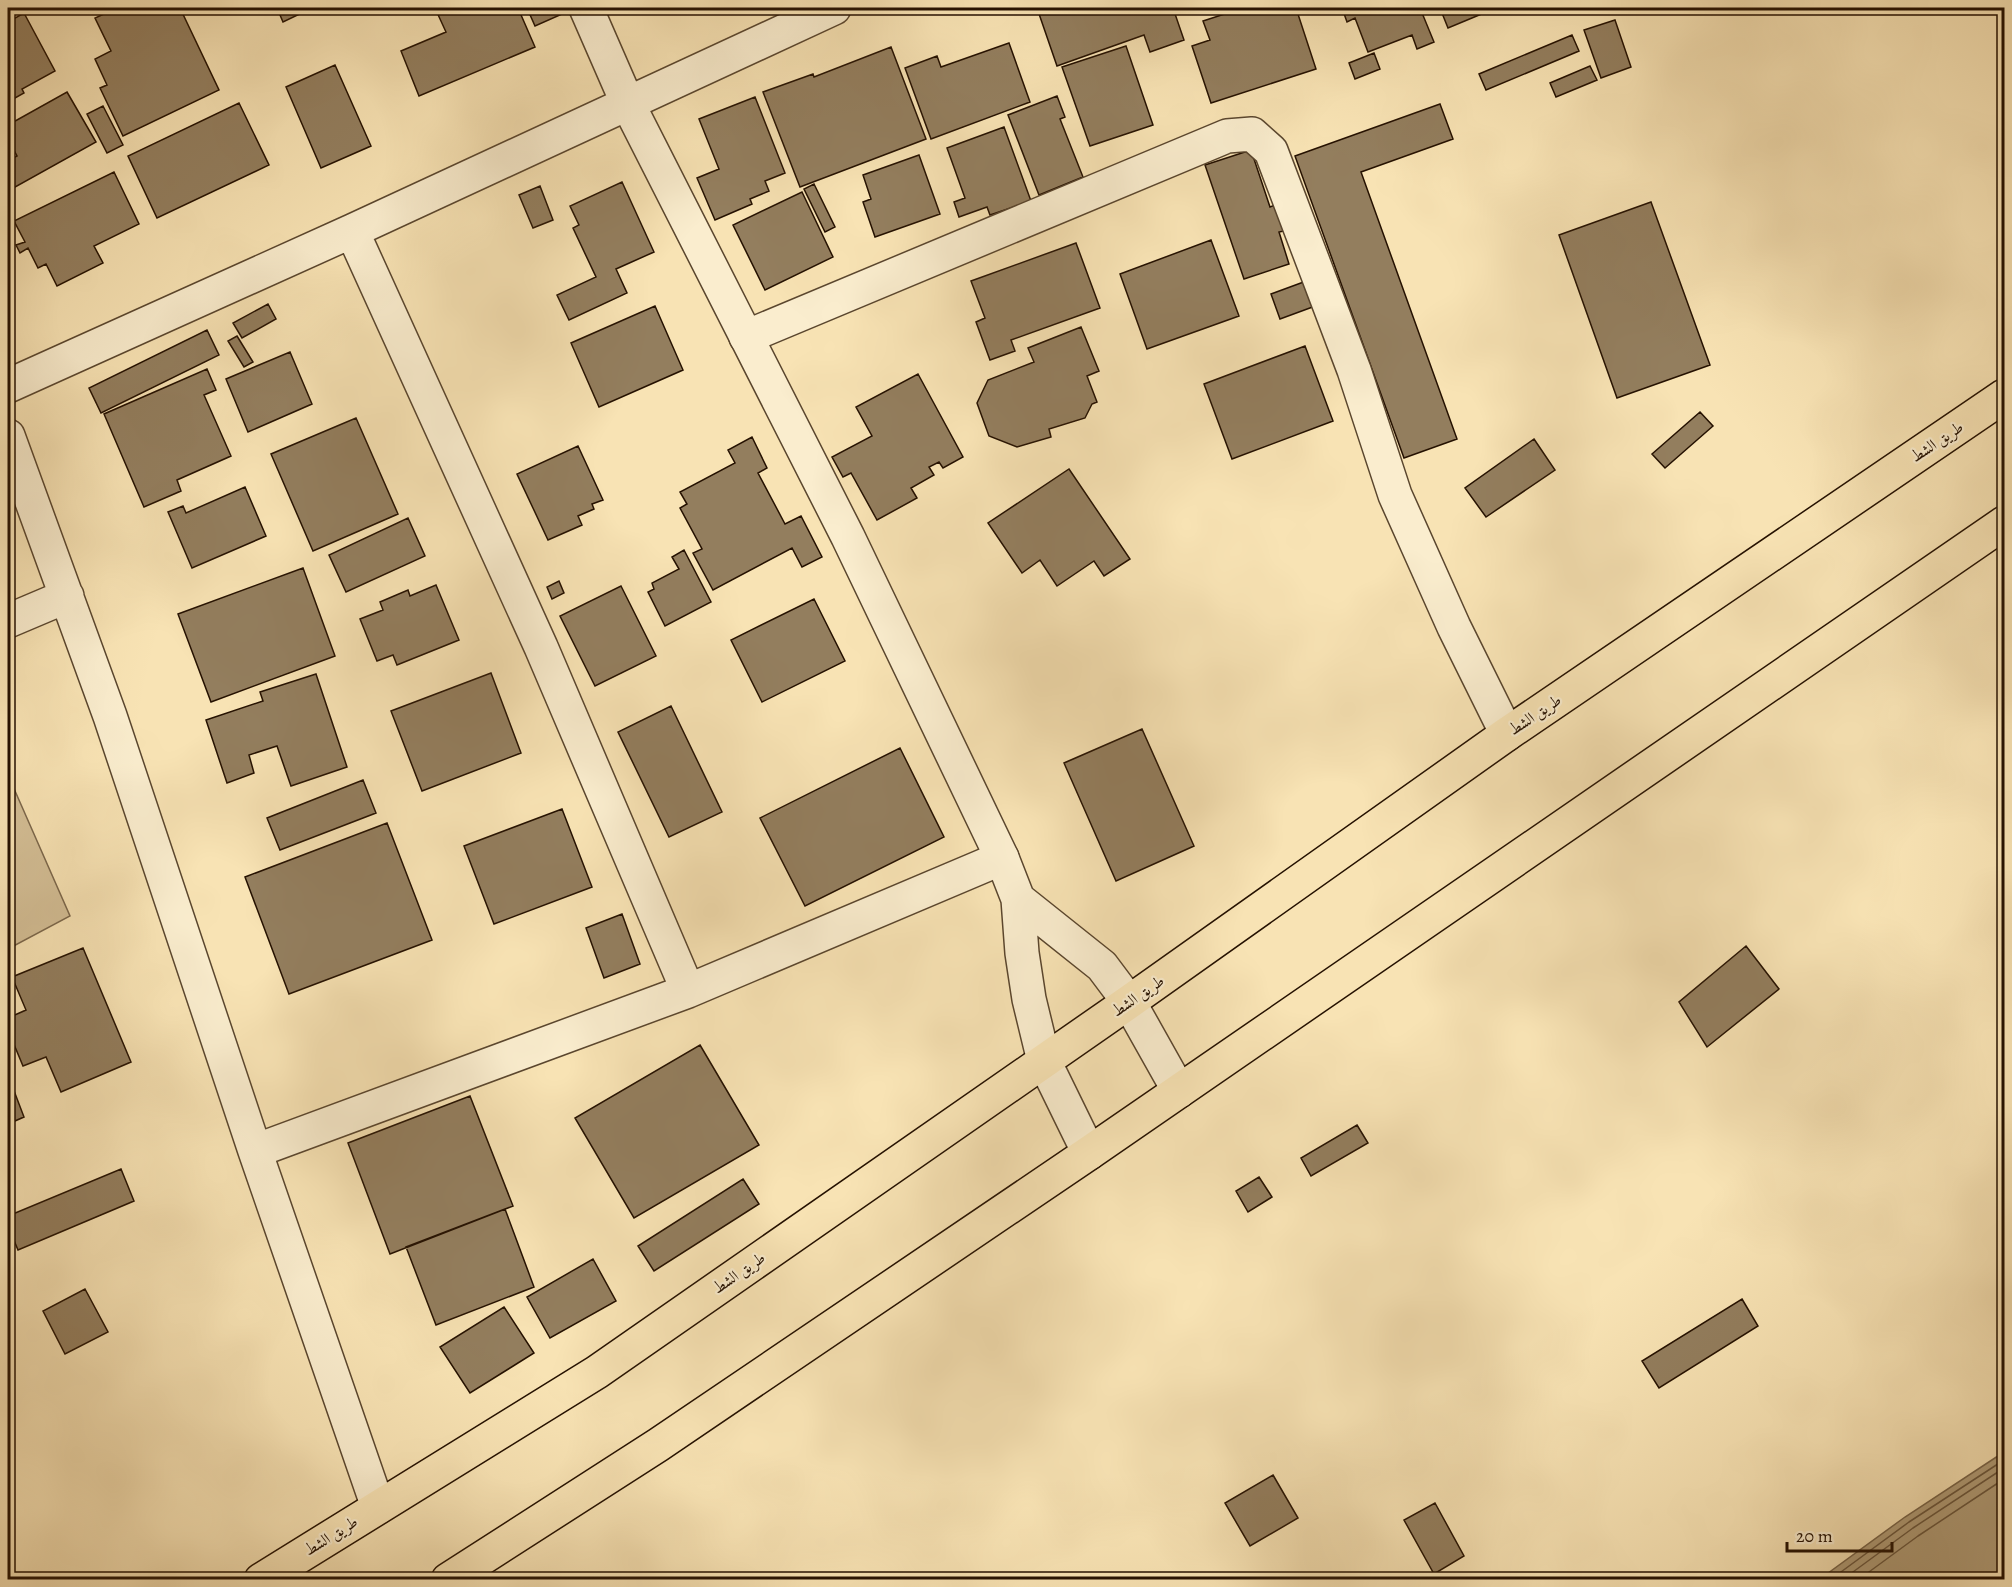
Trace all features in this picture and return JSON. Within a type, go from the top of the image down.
[{"type":"highway","name":"طريق الشط","points":[[261,1580],[597,1372],[1130,1002],[1507,734],[2004,396]]},
{"type":"highway","points":[[448,1580],[658,1445],[1089,1153],[2004,523]]},
{"type":"street","points":[[586,8],[627,102],[848,537],[1002,858],[1018,899],[1026,976],[1044,1061],[1089,1153]]},
{"type":"street","points":[[8,386],[352,231],[834,8]]},
{"type":"street","points":[[746,337],[1227,136],[1252,134],[1271,151],[1354,370],[1395,495],[1454,627],[1507,734]]},
{"type":"street","points":[[352,231],[541,647],[688,991]]},
{"type":"street","points":[[8,436],[110,716],[255,1151],[378,1507]]},
{"type":"street","points":[[8,621],[67,596]]},
{"type":"street","points":[[255,1151],[688,991],[1002,858]]},
{"type":"street","points":[[1018,899],[1102,966],[1130,1002],[1179,1091]]},
{"type":"shaded area","points":[[8,775],[70,916],[8,949]]},
{"type":"water","points":[[2004,1452],[2004,1579],[1820,1579],[1905,1517]]},
{"type":"building","points":[[117,8],[136,8],[138,10],[142,8],[180,8],[219,90],[123,136],[100,88],[107,85],[95,59],[111,51],[95,18]]},
{"type":"building","points":[[277,8],[302,8],[304,12],[283,22]]},
{"type":"building","points":[[435,8],[518,8],[535,47],[419,96],[401,51],[446,32]]},
{"type":"building","points":[[527,8],[567,8],[569,11],[535,26]]},
{"type":"building","points":[[1037,8],[1173,8],[1184,40],[1150,52],[1144,35],[1057,66]]},
{"type":"building","points":[[1243,8],[1296,8],[1316,69],[1211,103],[1192,46],[1210,40],[1203,21]]},
{"type":"building","points":[[1342,8],[1420,8],[1434,42],[1417,49],[1412,35],[1368,52],[1355,18],[1347,22]]},
{"type":"building","points":[[1440,8],[1496,8],[1448,28]]},
{"type":"building","points":[[24,13],[55,71],[22,89],[24,93],[8,102],[8,22]]},
{"type":"building","points":[[1615,20],[1631,67],[1601,78],[1584,30]]},
{"type":"building","points":[[1572,35],[1579,51],[1486,90],[1479,74]]},
{"type":"building","points":[[1009,43],[1030,102],[931,139],[905,68],[937,56],[941,67]]},
{"type":"building","points":[[1126,46],[1153,125],[1090,146],[1062,67]]},
{"type":"building","points":[[891,47],[926,139],[800,187],[763,92],[813,74],[814,77]]},
{"type":"building","points":[[1374,53],[1380,69],[1355,79],[1349,63]]},
{"type":"building","points":[[335,65],[371,146],[321,168],[286,87]]},
{"type":"building","points":[[1590,66],[1597,80],[1556,97],[1550,83]]},
{"type":"building","points":[[67,92],[96,142],[8,191],[8,161],[17,156],[8,139],[8,125]]},
{"type":"building","points":[[1057,96],[1065,117],[1060,119],[1083,177],[1039,195],[1008,115]]},
{"type":"building","points":[[755,97],[785,173],[765,181],[769,191],[750,199],[752,204],[715,220],[697,178],[719,169],[699,119]]},
{"type":"building","points":[[239,103],[269,165],[157,218],[128,156]]},
{"type":"building","points":[[1440,104],[1453,139],[1361,172],[1457,439],[1404,458],[1295,156]]},
{"type":"building","points":[[103,106],[123,145],[107,153],[87,114]]},
{"type":"building","points":[[1004,127],[1031,201],[990,215],[987,207],[959,217],[954,202],[965,198],[947,148]]},
{"type":"building","points":[[1251,150],[1270,207],[1275,205],[1284,231],[1279,232],[1289,264],[1244,279],[1205,165]]},
{"type":"building","points":[[919,155],[940,214],[875,237],[863,202],[871,199],[863,175]]},
{"type":"building","points":[[114,172],[139,224],[94,246],[103,263],[57,286],[46,264],[38,268],[28,248],[20,253],[16,245],[25,242],[14,221]]},
{"type":"building","points":[[622,182],[654,252],[616,269],[627,293],[569,320],[557,295],[596,277],[573,228],[579,225],[570,206]]},
{"type":"building","points":[[814,184],[835,227],[825,232],[804,189]]},
{"type":"building","points":[[540,186],[553,220],[533,228],[519,195]]},
{"type":"building","points":[[802,192],[833,257],[765,290],[733,225]]},
{"type":"building","points":[[1651,202],[1710,365],[1617,398],[1559,235]]},
{"type":"building","points":[[1211,240],[1239,316],[1147,349],[1120,274]]},
{"type":"building","points":[[1076,243],[1100,308],[1011,340],[1015,351],[990,360],[976,322],[985,318],[971,281]]},
{"type":"building","points":[[1309,280],[1318,305],[1280,319],[1271,294]]},
{"type":"building","points":[[268,304],[276,319],[242,338],[233,323]]},
{"type":"building","points":[[655,306],[683,370],[599,407],[571,343]]},
{"type":"building","points":[[1081,327],[1099,371],[1087,376],[1097,402],[1092,404],[1085,418],[1049,429],[1051,437],[1017,447],[989,436],[977,403],[988,380],[1034,362],[1028,348]]},
{"type":"building","points":[[207,330],[219,355],[101,413],[89,388]]},
{"type":"building","points":[[237,336],[253,362],[244,367],[228,341]]},
{"type":"building","points":[[1305,346],[1333,421],[1232,459],[1204,384]]},
{"type":"building","points":[[290,352],[312,404],[248,432],[226,379]]},
{"type":"building","points":[[207,369],[216,390],[204,395],[231,456],[177,480],[181,491],[144,507],[104,414]]},
{"type":"building","points":[[918,374],[963,457],[943,468],[939,462],[929,467],[934,475],[911,488],[917,498],[877,520],[851,473],[843,477],[832,457],[872,436],[856,407]]},
{"type":"building","points":[[1700,412],[1713,426],[1665,468],[1652,454]]},
{"type":"building","points":[[356,418],[398,514],[313,551],[271,454]]},
{"type":"building","points":[[752,437],[767,468],[758,473],[785,524],[801,516],[822,557],[802,567],[792,548],[713,590],[693,553],[702,549],[680,508],[687,504],[680,492],[735,463],[728,450]]},
{"type":"building","points":[[1534,439],[1555,470],[1486,517],[1465,488]]},
{"type":"building","points":[[578,446],[603,500],[592,504],[594,509],[578,516],[582,525],[548,540],[517,474]]},
{"type":"building","points":[[1069,469],[1130,559],[1104,576],[1094,561],[1057,586],[1040,560],[1022,573],[988,523]]},
{"type":"building","points":[[245,487],[266,536],[192,568],[168,512],[183,506],[186,513]]},
{"type":"building","points":[[408,518],[425,556],[346,592],[329,555]]},
{"type":"building","points":[[684,550],[711,602],[665,626],[648,592],[654,589],[652,583],[679,569],[672,557]]},
{"type":"building","points":[[303,568],[335,656],[211,702],[178,614]]},
{"type":"building","points":[[559,581],[564,593],[552,599],[547,587]]},
{"type":"building","points":[[436,585],[459,640],[397,665],[393,655],[377,661],[360,619],[383,610],[380,602],[408,590],[410,596]]},
{"type":"building","points":[[621,586],[656,656],[595,686],[560,616]]},
{"type":"building","points":[[814,599],[845,661],[762,702],[731,640]]},
{"type":"building","points":[[491,673],[521,753],[422,791],[391,711]]},
{"type":"building","points":[[316,674],[347,767],[291,786],[277,746],[249,755],[254,773],[227,783],[206,720],[263,701],[260,692]]},
{"type":"building","points":[[671,706],[722,812],[669,837],[618,732]]},
{"type":"building","points":[[1142,729],[1194,846],[1116,881],[1064,763]]},
{"type":"building","points":[[900,748],[944,837],[805,906],[760,818]]},
{"type":"building","points":[[363,780],[376,813],[280,850],[267,818]]},
{"type":"building","points":[[562,809],[592,887],[494,924],[464,846]]},
{"type":"building","points":[[387,823],[432,940],[289,994],[245,877]]},
{"type":"building","points":[[622,914],[640,964],[604,978],[586,928]]},
{"type":"building","points":[[1746,946],[1779,989],[1707,1047],[1679,1002]]},
{"type":"building","points":[[83,948],[131,1062],[61,1092],[46,1057],[23,1066],[8,1030],[8,1018],[26,1010],[12,977]]},
{"type":"building","points":[[700,1045],[759,1145],[634,1218],[575,1118]]},
{"type":"building","points":[[8,1075],[24,1117],[8,1124]]},
{"type":"building","points":[[470,1096],[513,1206],[390,1254],[348,1143]]},
{"type":"building","points":[[1357,1125],[1368,1143],[1311,1176],[1301,1158]]},
{"type":"building","points":[[121,1169],[134,1201],[18,1250],[8,1226],[8,1216]]},
{"type":"building","points":[[1259,1177],[1272,1197],[1248,1212],[1236,1191]]},
{"type":"building","points":[[743,1179],[759,1204],[654,1271],[638,1246]]},
{"type":"building","points":[[505,1209],[534,1287],[436,1325],[406,1247]]},
{"type":"building","points":[[593,1259],[616,1301],[550,1338],[527,1297]]},
{"type":"building","points":[[85,1289],[108,1332],[65,1354],[43,1311]]},
{"type":"building","points":[[1742,1299],[1758,1326],[1659,1388],[1642,1361]]},
{"type":"building","points":[[504,1307],[534,1353],[470,1393],[440,1347]]},
{"type":"building","points":[[1273,1475],[1298,1518],[1250,1546],[1225,1503]]},
{"type":"building","points":[[1435,1503],[1464,1556],[1434,1574],[1404,1520]]}]
